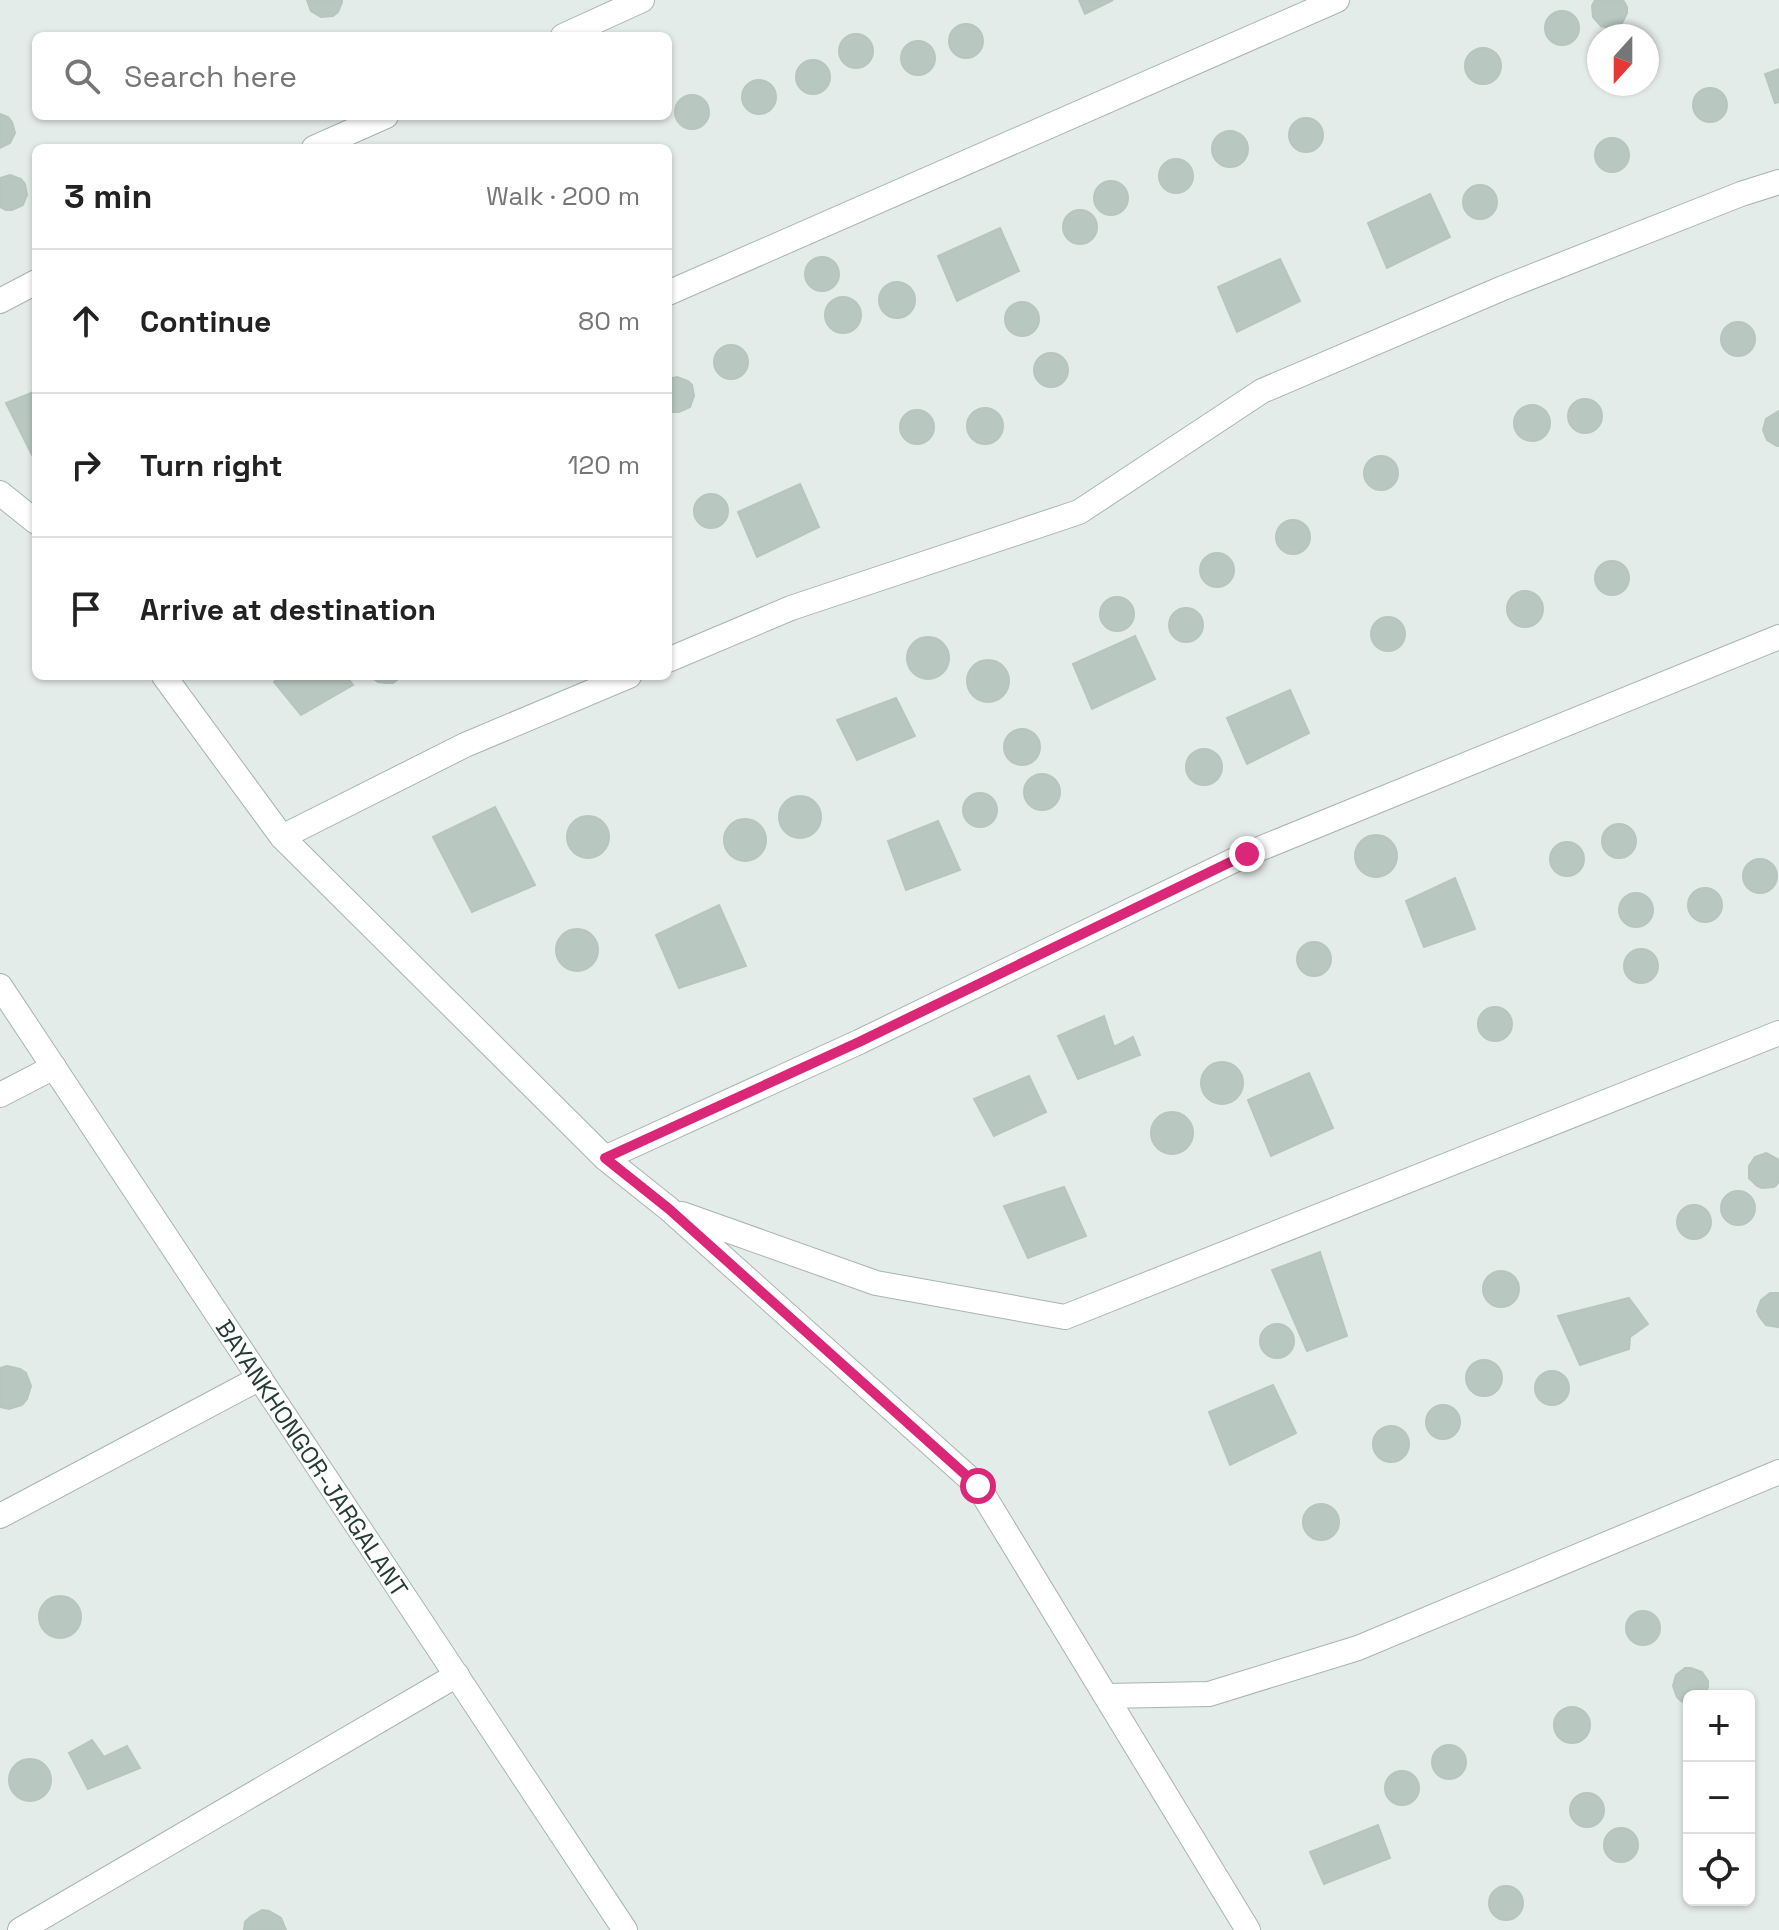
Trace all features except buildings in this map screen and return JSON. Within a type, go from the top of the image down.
[{"type":"street","points":[[572,32],[642,0]]},
{"type":"street","points":[[672,291],[1337,0]]},
{"type":"street","points":[[323,144],[377,120]]},
{"type":"street","points":[[672,658],[791,608],[1079,512],[1262,391],[1503,288],[1741,194],[1779,182]]},
{"type":"street","points":[[0,301],[32,284]]},
{"type":"street","points":[[0,493],[32,519]]},
{"type":"street","points":[[605,1158],[873,1036],[1247,854],[1779,637]]},
{"type":"street","points":[[167,680],[282,837],[605,1158],[669,1209],[978,1486],[1248,1930]]},
{"type":"street","points":[[282,837],[465,745],[619,680]]},
{"type":"street","name":"BAYANKHONGOR-JARGALANT","points":[[0,986],[625,1930]]},
{"type":"street","points":[[669,1209],[876,1283],[1065,1317],[1779,1033]]},
{"type":"street","points":[[0,1095],[54,1067]]},
{"type":"street","points":[[0,1516],[260,1378]]},
{"type":"street","points":[[1106,1696],[1209,1694],[1358,1648],[1779,1472]]},
{"type":"street","points":[[20,1930],[457,1675]]},
{"type":"route","points":[[978,1486],[669,1209],[605,1158],[859,1042],[1247,854]]}]
